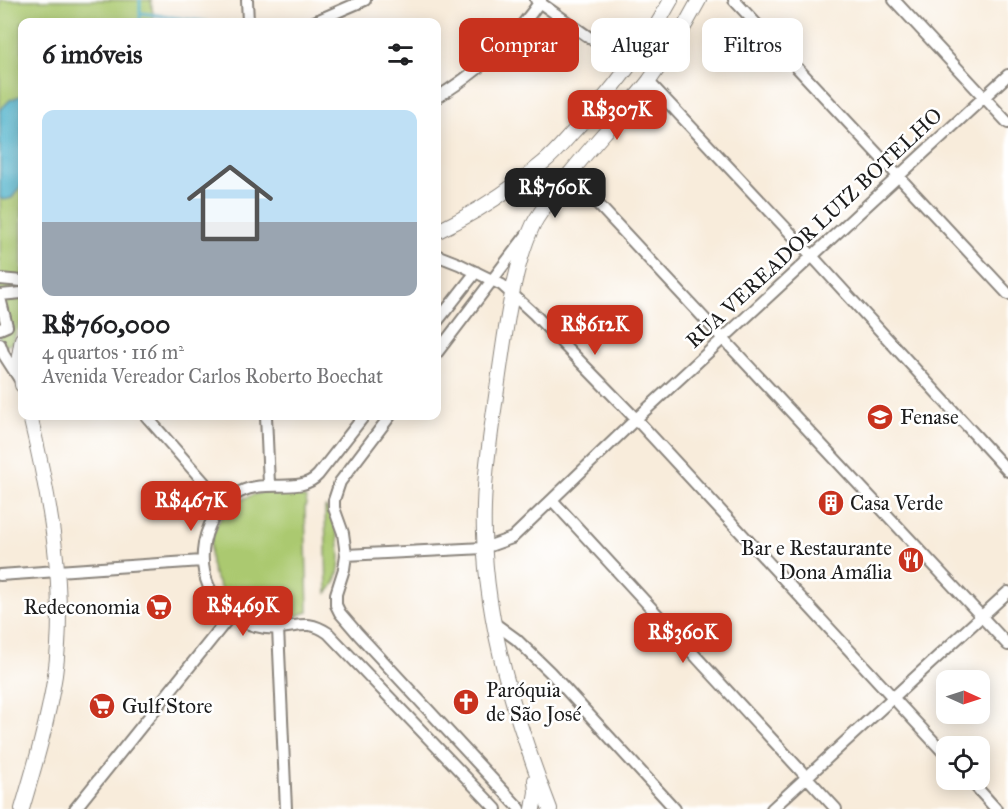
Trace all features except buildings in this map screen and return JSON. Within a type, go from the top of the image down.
[{"type":"main road","points":[[660,18],[671,0]]},
{"type":"main road","points":[[550,809],[531,760],[509,687],[494,623],[484,548],[490,448],[501,362],[517,273],[533,225],[569,173],[648,81],[680,37],[699,0]]},
{"type":"main road","points":[[441,229],[473,212],[545,162],[584,121],[625,72]]},
{"type":"main road","points":[[22,809],[38,756],[55,674],[58,633],[51,516],[31,420]]},
{"type":"main road","points":[[531,760],[536,784],[532,809]]},
{"type":"street","points":[[247,0],[248,18]]},
{"type":"street","points":[[323,18],[365,0]]},
{"type":"street","points":[[734,0],[1008,294]]},
{"type":"street","points":[[894,0],[1008,123]]},
{"type":"street","points":[[441,94],[479,67],[512,36],[539,1],[591,38]]},
{"type":"street","name":"RUA VEREADOR LUIZ BOTELHO","points":[[346,555],[484,548],[512,538],[636,418],[1008,75]]},
{"type":"street","points":[[648,81],[812,256],[1008,471]]},
{"type":"street","points":[[569,173],[1008,645]]},
{"type":"street","points":[[441,348],[533,225]]},
{"type":"street","points":[[441,257],[493,280],[513,296],[636,418],[936,744]]},
{"type":"street","points":[[441,317],[476,272]]},
{"type":"street","points":[[0,279],[16,279],[18,293],[0,299],[7,326],[0,329]]},
{"type":"street","points":[[0,345],[18,378]]},
{"type":"street","points":[[150,420],[224,505]]},
{"type":"street","points":[[266,420],[269,484]]},
{"type":"street","points":[[361,420],[310,482],[302,485],[269,484],[240,492],[224,505],[208,526],[203,545],[202,561],[206,581],[214,596],[231,615],[254,626],[278,628],[309,624],[318,626],[334,638],[496,809]]},
{"type":"street","points":[[387,420],[340,482],[334,500],[346,555],[335,600],[340,614],[520,809]]},
{"type":"street","points":[[552,500],[836,809]]},
{"type":"street","points":[[0,574],[202,561]]},
{"type":"street","points":[[772,809],[1008,592]]},
{"type":"street","points":[[75,809],[231,615]]},
{"type":"street","points":[[494,623],[516,639],[550,672],[675,809]]},
{"type":"street","points":[[278,628],[286,809]]},
{"type":"street","points":[[979,790],[996,809]]},
{"type":"green space","points":[[0,0],[151,0],[153,18],[18,18],[18,329],[12,343],[6,346],[0,338]]},
{"type":"green space","points":[[273,490],[294,493],[307,499],[305,508],[308,612],[286,619],[262,618],[242,610],[226,596],[216,578],[210,558],[212,538],[221,518],[238,502],[255,494]]},
{"type":"green space","points":[[325,508],[335,527],[340,551],[338,574],[327,593]]},
{"type":"water","points":[[18,97],[18,190],[12,198],[4,200],[0,198],[0,110],[10,100]]},
{"type":"waterway","points":[[140,0],[140,18]]},
{"type":"waterway","points":[[141,13],[178,18]]},
{"type":"place","name":"Fenase","points":[[880,417]]},
{"type":"place","name":"Casa Verde","points":[[831,503]]},
{"type":"place","name":"Bar e Restaurante Dona Amália","points":[[911,560]]},
{"type":"place","name":"Redeconomia","points":[[159,607]]},
{"type":"place","name":"Paróquia de São José","points":[[466,702]]},
{"type":"place","name":"Gulf Store","points":[[102,706]]}]
